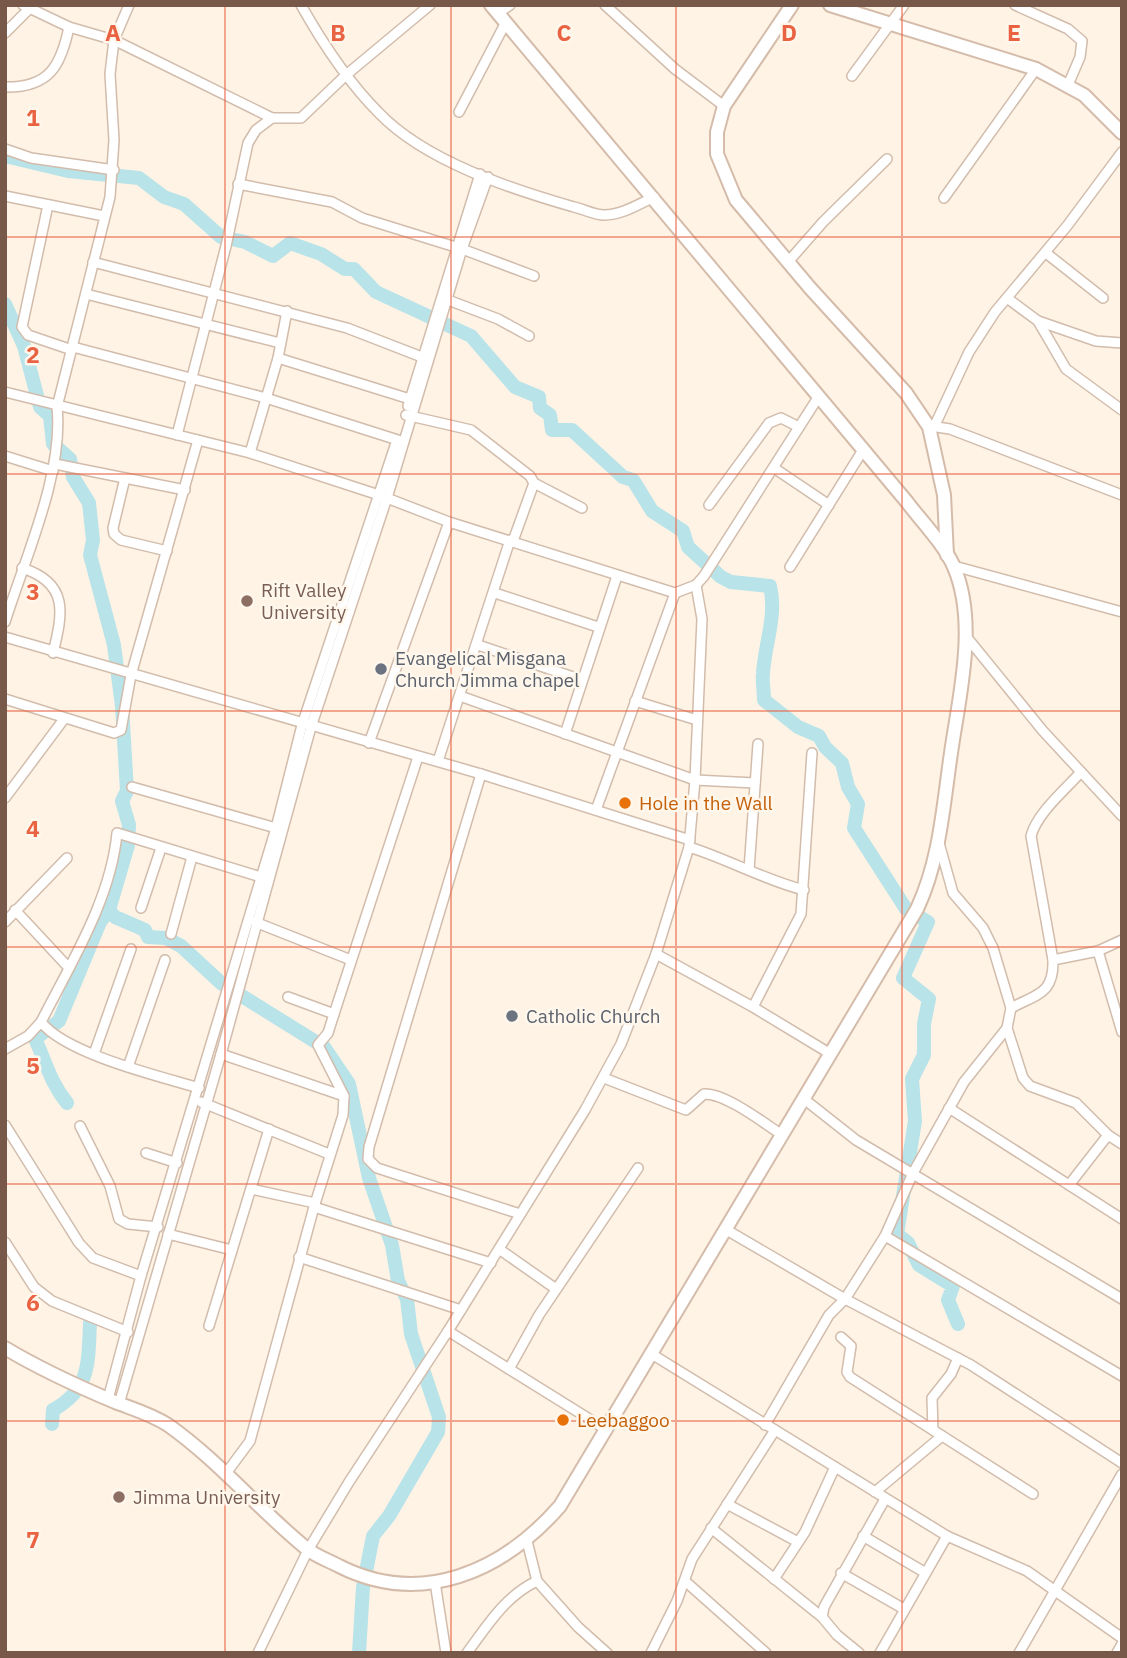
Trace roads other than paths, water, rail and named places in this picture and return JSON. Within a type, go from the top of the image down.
[{"type":"street","points":[[5,622],[54,468],[59,425],[57,407],[113,175],[110,74],[114,40],[130,5]]},
{"type":"street","points":[[301,5],[323,45],[346,75],[379,113],[404,136],[484,176],[547,199],[604,215],[627,209],[654,197]]},
{"type":"street","points":[[5,33],[26,8],[69,27],[114,40],[272,118],[300,118],[429,5]]},
{"type":"street","points":[[459,112],[498,13],[510,5]]},
{"type":"street","points":[[605,5],[675,69],[724,106]]},
{"type":"street","points":[[792,5],[724,106],[717,132],[717,154],[722,172],[736,200],[932,426],[950,429],[1122,495]]},
{"type":"street","points":[[830,5],[1036,69],[1068,85],[1101,110],[1122,133]]},
{"type":"street","points":[[852,76],[904,5]]},
{"type":"street","points":[[1014,5],[1068,29],[1082,41],[1080,58],[1068,85]]},
{"type":"street","points":[[5,1348],[55,1375],[148,1413],[166,1424],[227,1472],[308,1550],[355,1574],[392,1582],[435,1582],[486,1567],[527,1541],[560,1506],[917,909],[929,884],[939,843],[965,635],[960,585],[950,561],[819,396],[498,13]]},
{"type":"street","points":[[5,87],[30,84],[48,76],[60,61],[69,27]]},
{"type":"street","points":[[944,198],[1036,69]]},
{"type":"street","points":[[177,435],[252,135],[272,118]]},
{"type":"street","points":[[5,149],[31,158],[113,175]]},
{"type":"street","points":[[950,561],[944,495],[932,426],[969,352],[1007,298],[1046,253],[1122,152]]},
{"type":"street","points":[[788,262],[823,222],[887,159]]},
{"type":"street","points":[[111,1400],[167,1234],[200,1102],[199,1088],[253,921],[261,877],[306,726],[383,496],[484,176]]},
{"type":"street","points":[[238,184],[331,202],[362,218],[534,276]]},
{"type":"street","points":[[5,196],[104,216]]},
{"type":"street","points":[[48,205],[22,327],[28,335],[266,398],[400,440]]},
{"type":"street","points":[[426,359],[448,300],[459,249]]},
{"type":"street","points":[[1046,253],[1103,298]]},
{"type":"street","points":[[93,262],[213,291],[347,328],[426,359]]},
{"type":"street","points":[[86,294],[280,344]]},
{"type":"street","points":[[1007,298],[1038,321],[1096,341],[1122,343]]},
{"type":"street","points":[[448,300],[498,319],[529,336]]},
{"type":"street","points":[[250,453],[278,358],[287,311]]},
{"type":"street","points":[[1038,321],[1066,369],[1121,407]]},
{"type":"street","points":[[278,358],[413,400]]},
{"type":"street","points":[[5,392],[250,453],[383,496],[449,522],[675,593],[696,585],[819,396]]},
{"type":"street","points":[[408,415],[471,430],[530,476],[534,483],[582,508]]},
{"type":"street","points":[[709,505],[769,423],[781,418],[799,427]]},
{"type":"street","points":[[934,446],[950,429]]},
{"type":"street","points":[[5,699],[114,733],[122,728],[131,675],[198,440]]},
{"type":"street","points":[[790,567],[863,450]]},
{"type":"street","points":[[5,456],[54,468],[185,489]]},
{"type":"street","points":[[774,468],[829,505]]},
{"type":"street","points":[[125,478],[114,534],[121,540],[167,551]]},
{"type":"street","points":[[438,761],[534,483]]},
{"type":"street","points":[[369,743],[449,522]]},
{"type":"street","points":[[950,561],[1122,612]]},
{"type":"street","points":[[22,568],[46,578],[59,600],[62,618],[53,653]]},
{"type":"street","points":[[565,734],[598,627],[617,576]]},
{"type":"street","points":[[258,1653],[308,1550],[349,1482],[449,1331],[604,1078],[656,954],[689,843],[695,780],[702,619],[696,585]]},
{"type":"street","points":[[495,593],[598,627]]},
{"type":"street","points":[[596,810],[675,593]]},
{"type":"street","points":[[965,635],[1043,732],[1122,816]]},
{"type":"street","points":[[5,638],[306,726],[438,761],[596,810],[689,843],[780,884],[804,890]]},
{"type":"street","points":[[478,645],[582,680]]},
{"type":"street","points":[[460,696],[695,780],[755,782]]},
{"type":"street","points":[[635,701],[697,720]]},
{"type":"street","points":[[5,798],[64,719]]},
{"type":"street","points":[[111,1400],[141,1276],[177,1163],[221,1054],[253,921],[306,726]]},
{"type":"street","points":[[749,870],[758,744]]},
{"type":"street","points":[[753,1007],[801,914],[812,753]]},
{"type":"street","points":[[227,1472],[250,1441],[299,1257],[343,1115],[344,1096],[318,1045],[328,1032],[418,757]]},
{"type":"street","points":[[1011,1008],[1048,987],[1054,979],[1054,960],[1031,836],[1049,808],[1081,772]]},
{"type":"street","points":[[481,774],[428,943],[369,1147],[369,1159],[377,1168],[520,1214]]},
{"type":"street","points":[[132,787],[276,828]]},
{"type":"street","points":[[5,1049],[29,1036],[41,1022],[69,968],[103,892],[116,851],[117,832],[161,848],[261,877]]},
{"type":"street","points":[[765,1424],[829,1315],[845,1299],[885,1236],[913,1173],[964,1082],[1007,1028],[1011,1008],[993,948],[983,928],[953,893],[939,843]]},
{"type":"street","points":[[141,908],[161,848]]},
{"type":"street","points":[[171,934],[192,857]]},
{"type":"street","points":[[5,922],[67,859]]},
{"type":"street","points":[[15,910],[69,968]]},
{"type":"street","points":[[253,921],[351,960]]},
{"type":"street","points":[[1054,960],[1098,951],[1122,940]]},
{"type":"street","points":[[94,1054],[131,949]]},
{"type":"street","points":[[1098,951],[1122,1032]]},
{"type":"street","points":[[656,954],[753,1007],[829,1054]]},
{"type":"street","points":[[128,1067],[165,960]]},
{"type":"street","points":[[288,997],[334,1014]]},
{"type":"street","points":[[41,1022],[50,1033],[94,1054],[199,1088]]},
{"type":"street","points":[[1007,1028],[1023,1078],[1030,1086],[1076,1103],[1108,1135],[1122,1143]]},
{"type":"street","points":[[221,1054],[344,1096]]},
{"type":"street","points":[[604,1078],[686,1110],[704,1094],[711,1094],[741,1108],[782,1135]]},
{"type":"street","points":[[804,1099],[856,1140],[1122,1300]]},
{"type":"street","points":[[200,1102],[329,1154]]},
{"type":"street","points":[[949,1108],[1122,1219]]},
{"type":"street","points":[[5,1125],[79,1243],[93,1258],[141,1276]]},
{"type":"street","points":[[80,1126],[110,1186],[119,1219],[128,1224],[158,1227]]},
{"type":"street","points":[[209,1326],[269,1129]]},
{"type":"street","points":[[1069,1185],[1108,1135]]},
{"type":"street","points":[[146,1153],[177,1163]]},
{"type":"street","points":[[509,1369],[556,1289],[638,1168]]},
{"type":"street","points":[[251,1189],[314,1205],[491,1263]]},
{"type":"street","points":[[725,1229],[845,1299],[958,1358],[1121,1462]]},
{"type":"street","points":[[167,1234],[232,1250]]},
{"type":"street","points":[[885,1236],[1122,1376]]},
{"type":"street","points":[[5,1241],[34,1287],[52,1301],[128,1332]]},
{"type":"street","points":[[499,1249],[556,1289]]},
{"type":"street","points":[[299,1257],[461,1310]]},
{"type":"street","points":[[449,1331],[607,1430]]},
{"type":"street","points":[[841,1337],[851,1346],[847,1372],[850,1377],[1033,1494]]},
{"type":"street","points":[[650,1353],[947,1536],[1027,1571],[1055,1594],[1121,1638],[1117,1653]]},
{"type":"street","points":[[933,1430],[932,1398],[951,1374],[958,1358]]},
{"type":"street","points":[[651,1653],[685,1581],[692,1559],[775,1430]]},
{"type":"street","points":[[875,1492],[942,1436]]},
{"type":"street","points":[[774,1579],[798,1542],[835,1467]]},
{"type":"street","points":[[1019,1653],[1122,1474]]},
{"type":"street","points":[[822,1617],[824,1607],[841,1573],[885,1499]]},
{"type":"street","points":[[727,1504],[798,1542]]},
{"type":"street","points":[[711,1528],[822,1617],[837,1635],[859,1653]]},
{"type":"street","points":[[863,1536],[924,1572]]},
{"type":"street","points":[[880,1653],[947,1536]]},
{"type":"street","points":[[527,1541],[537,1581],[578,1627],[607,1653]]},
{"type":"street","points":[[841,1573],[904,1609]]},
{"type":"street","points":[[467,1653],[513,1595],[537,1581]]},
{"type":"street","points":[[685,1581],[766,1653]]},
{"type":"street","points":[[435,1582],[446,1653]]},
{"type":"waterway","points":[[5,156],[68,171],[139,178],[164,197],[184,204],[221,237],[245,242],[273,256],[290,243],[321,254],[345,269],[354,269],[376,292],[471,336],[515,387],[539,397],[540,408],[550,415],[552,430],[572,430],[623,477],[633,480],[652,511],[683,531],[688,547],[721,577],[731,582],[770,586],[772,608],[763,673],[764,700],[798,727],[819,736],[825,747],[842,763],[848,787],[858,804],[854,828],[906,909],[928,922],[903,978],[929,999],[924,1024],[924,1055],[912,1079],[915,1121],[897,1234],[908,1243],[919,1265],[953,1286],[948,1300],[958,1324]]},
{"type":"waterway","points":[[5,304],[24,346],[40,407],[50,416],[53,444],[70,459],[73,477],[89,503],[93,540],[90,555],[114,645],[122,706],[127,791],[122,801],[129,825],[128,845],[109,910],[115,917],[145,930],[148,937],[166,938],[181,946],[221,983],[324,1047],[349,1084],[369,1178],[392,1245],[398,1281],[407,1299],[411,1334],[439,1417],[438,1432],[389,1516],[373,1536],[363,1587],[359,1653]]},
{"type":"waterway","points":[[67,1103],[52,1080],[35,1039],[59,1021],[100,922],[109,910]]},
{"type":"waterway","points":[[52,1424],[53,1410],[75,1393],[81,1384],[89,1350],[90,1323]]},
{"type":"place","name":"Rift Valley University","points":[[247,601]]},
{"type":"place","name":"Evangelical Misgana Church Jimma chapel","points":[[381,669]]},
{"type":"place","name":"Hole in the Wall","points":[[625,803]]},
{"type":"place","name":"Catholic Church","points":[[512,1016]]},
{"type":"place","name":"Leebaggoo","points":[[563,1420]]},
{"type":"place","name":"Jimma University","points":[[119,1497]]}]
